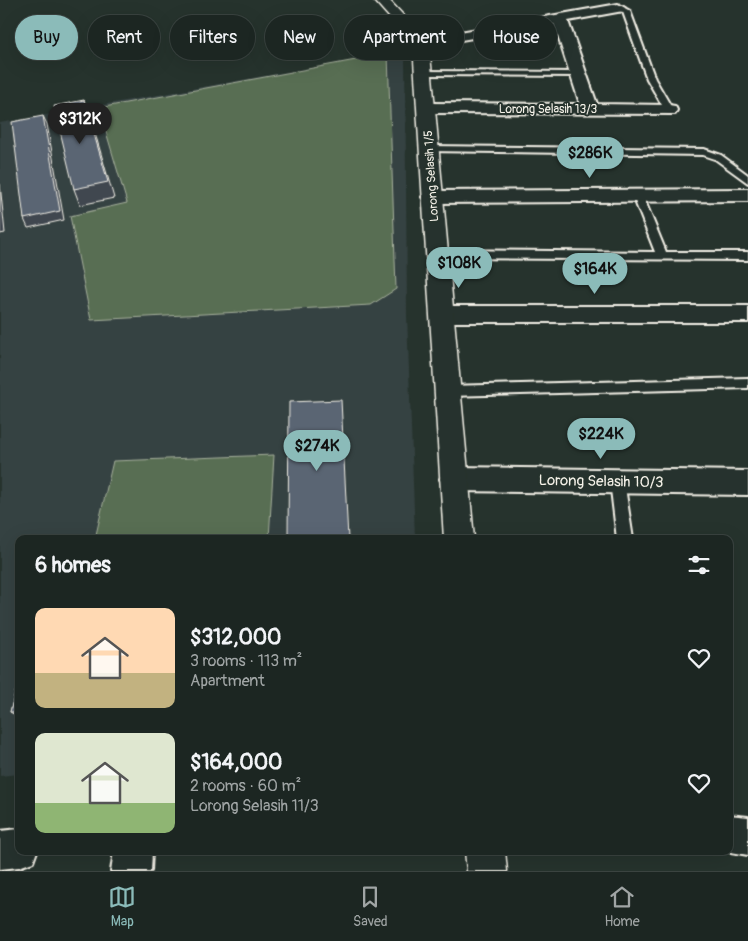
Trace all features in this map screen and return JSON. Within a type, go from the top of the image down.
[{"type":"street","points":[[381,0],[395,15]]},
{"type":"street","points":[[464,35],[618,8]]},
{"type":"street","points":[[560,19],[590,109]]},
{"type":"street","name":"Lorong Selasih 1/5","points":[[422,60],[459,535]]},
{"type":"street","name":"Lorong Selasih 13/3","points":[[426,108],[670,110]]},
{"type":"street","points":[[432,197],[748,195]]},
{"type":"street","points":[[442,314],[748,314]]},
{"type":"street","name":"Lorong Selasih 10/3","points":[[454,479],[748,483]]},
{"type":"street","points":[[733,834],[748,836]]},
{"type":"street","points":[[0,850],[15,848]]},
{"type":"street","points":[[131,871],[133,855]]},
{"type":"street","points":[[485,855],[487,871]]},
{"type":"lane","points":[[618,8],[626,11],[651,79],[670,110]]},
{"type":"lane","points":[[423,73],[579,74]]},
{"type":"lane","points":[[429,149],[704,152],[718,157],[748,180]]},
{"type":"lane","points":[[638,196],[662,256]]},
{"type":"lane","points":[[437,254],[748,256]]},
{"type":"lane","points":[[447,391],[748,383]]},
{"type":"lane","points":[[617,481],[624,535]]},
{"type":"shaded area","points":[[354,60],[405,60],[407,315],[415,535],[15,535],[15,774],[0,776],[0,123]]},
{"type":"green space","points":[[356,60],[388,60],[396,289],[371,305],[91,320],[70,216],[127,203],[99,108]]},
{"type":"green space","points":[[274,455],[269,535],[96,535],[113,461]]},
{"type":"building","points":[[84,100],[108,182],[74,189],[54,106]]},
{"type":"building","points":[[43,116],[60,211],[24,219],[12,122]]},
{"type":"building","points":[[341,400],[348,535],[288,535],[289,402]]},
{"type":"building","points":[[15,693],[15,712],[10,712]]}]
